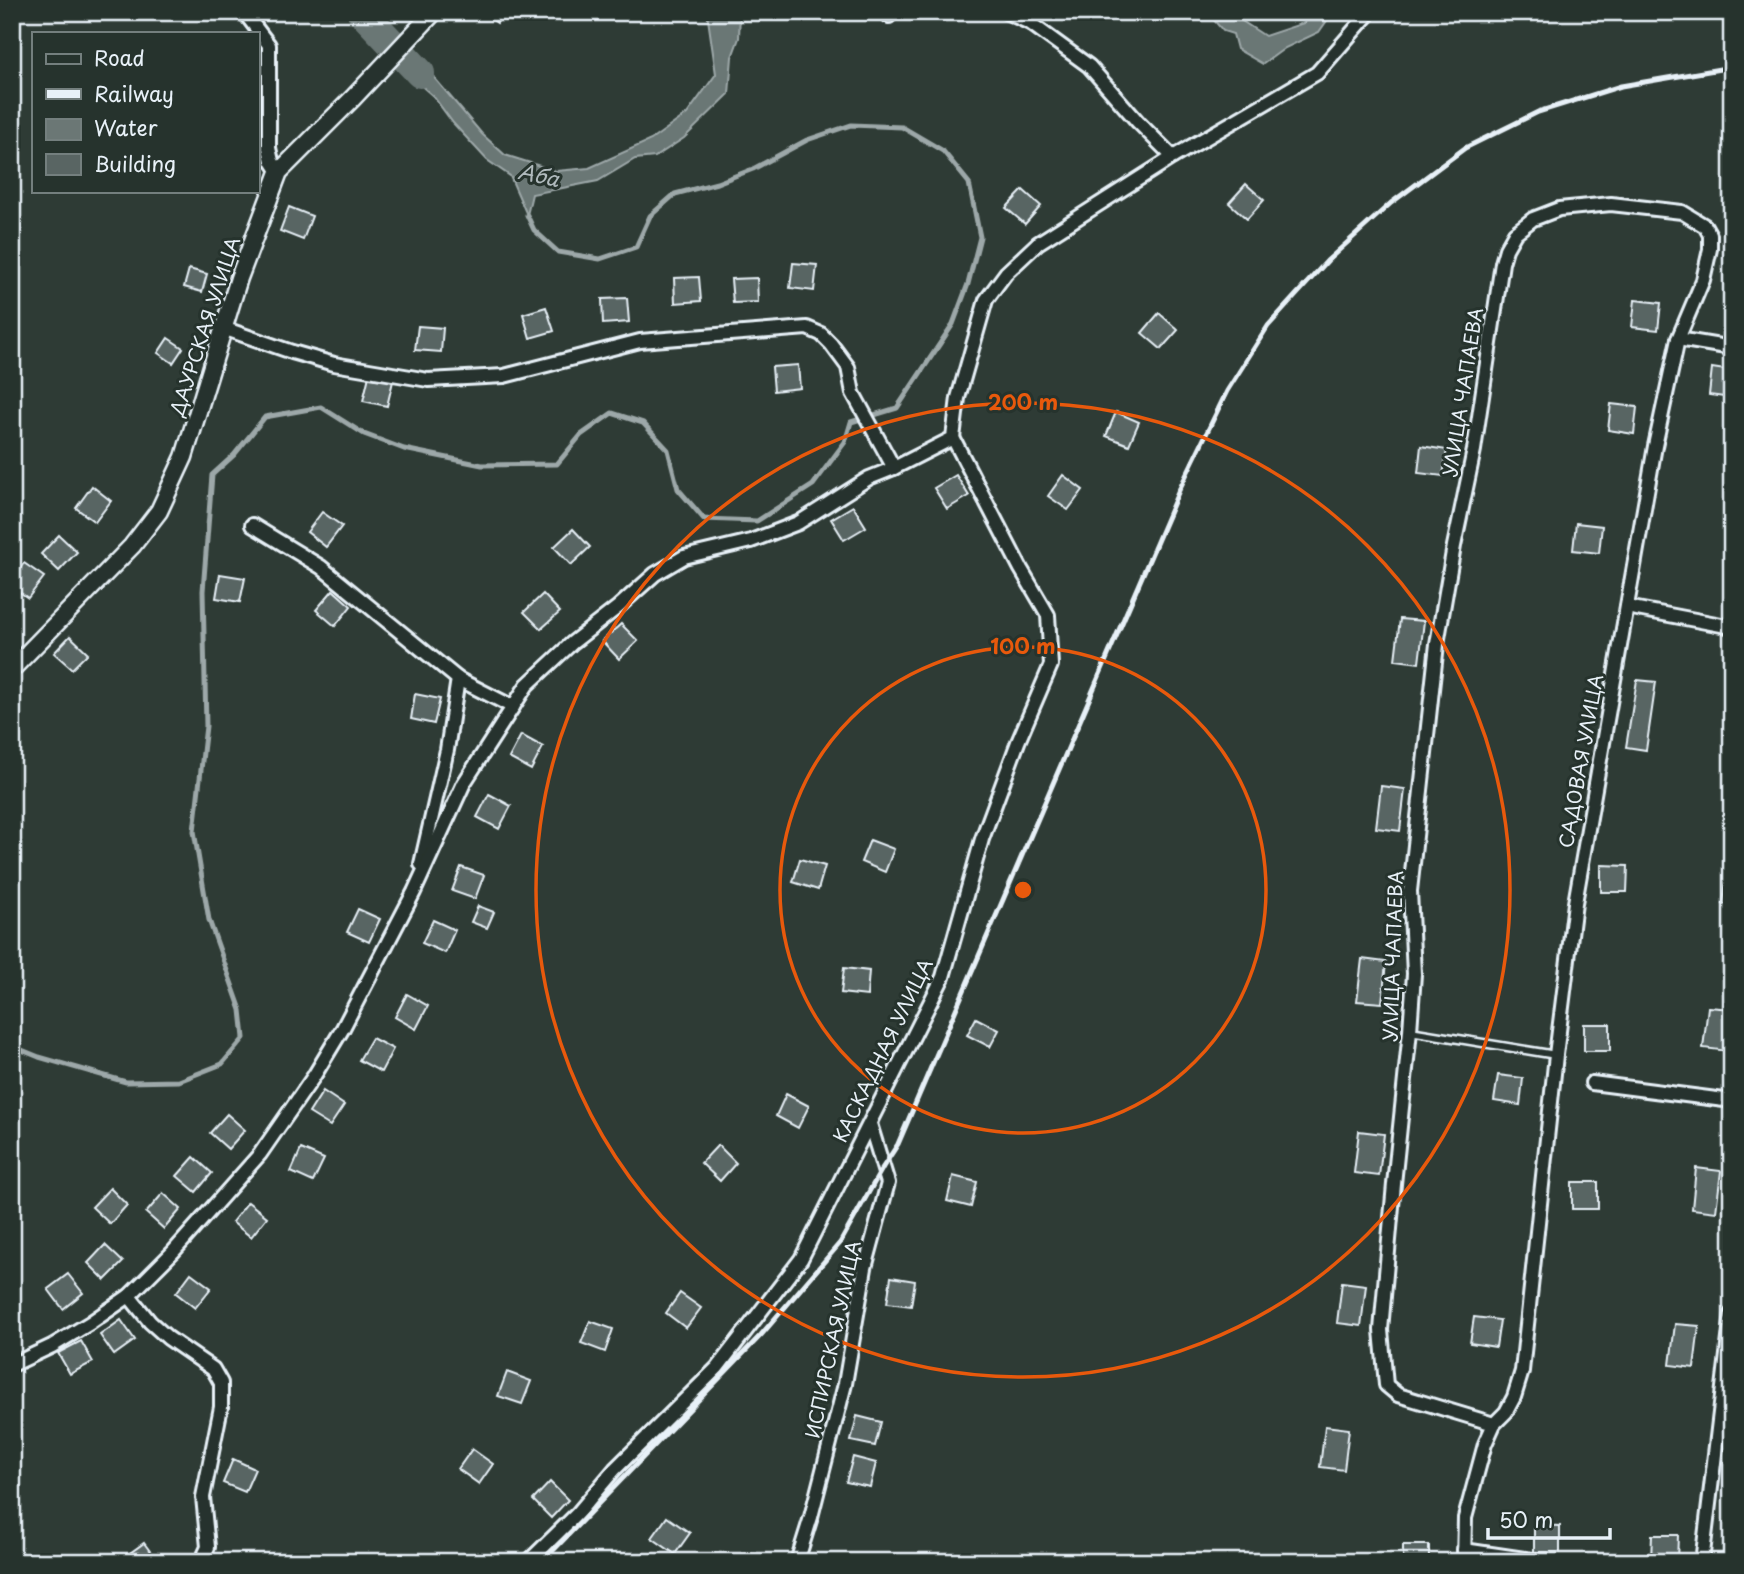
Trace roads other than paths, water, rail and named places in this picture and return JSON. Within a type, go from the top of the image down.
[{"type":"street","points":[[244,12],[269,45],[268,125],[272,161],[279,172]]},
{"type":"street","name":"ДАУРСКАЯ УЛИЦА","points":[[12,669],[132,546],[159,511],[184,457],[239,278],[279,172],[434,12]]},
{"type":"street","points":[[1006,12],[1030,23],[1089,65],[1138,122],[1173,157]]},
{"type":"street","points":[[12,1365],[62,1340],[129,1296],[173,1252],[260,1154],[314,1076],[343,1028],[414,892],[464,783],[527,685],[572,643],[655,574],[684,557],[751,541],[798,523],[869,478],[953,438],[958,398],[986,300],[1006,273],[1038,243],[1173,157],[1317,73],[1370,12]]},
{"type":"street","name":"САДОВАЯ УЛИЦА","points":[[1464,1556],[1465,1518],[1485,1444],[1494,1424],[1510,1405],[1522,1371],[1575,903],[1655,446],[1678,339],[1703,280],[1710,249],[1710,235],[1705,226],[1682,212],[1611,204],[1559,209],[1533,219],[1515,233],[1502,263],[1499,291]]},
{"type":"street","name":"УЛИЦА ЧАПАЕВА","points":[[1494,1424],[1398,1395],[1386,1385],[1381,1330],[1414,974],[1410,891],[1437,645],[1474,450],[1499,291]]},
{"type":"street","points":[[223,328],[334,364],[428,380],[504,376],[640,341],[807,328],[821,334],[848,367],[853,393],[894,468]]},
{"type":"street","points":[[1678,339],[1732,348]]},
{"type":"street","name":"КАСКАДНАЯ УЛИЦА","points":[[528,1562],[577,1514],[615,1469],[717,1368],[801,1259],[943,977],[982,839],[1018,742],[1051,665],[1048,615],[953,438]]},
{"type":"street","points":[[252,525],[321,567],[458,679],[513,707]]},
{"type":"street","points":[[1627,607],[1732,626]]},
{"type":"street","points":[[414,892],[447,750],[458,679]]},
{"type":"street","points":[[1592,1083],[1732,1101]]},
{"type":"street","name":"ИСПИРСКАЯ УЛИЦА","points":[[797,1562],[845,1384],[866,1268],[888,1183],[870,1124]]},
{"type":"street","points":[[129,1296],[150,1322],[168,1338],[213,1369],[221,1383],[221,1407],[203,1497],[208,1547],[201,1562]]},
{"type":"street","points":[[1702,1562],[1732,1313]]},
{"type":"street","points":[[1464,1556],[1546,1562]]},
{"type":"lane","points":[[1410,1031],[1556,1055]]},
{"type":"water","points":[[707,12],[740,12],[739,38],[732,57],[729,94],[684,138],[655,157],[635,159],[598,181],[532,194],[527,215],[510,176],[487,160],[453,123],[433,96],[394,62],[409,48],[482,134],[505,155],[556,171],[589,168],[651,140],[687,114],[716,74]]},
{"type":"water","points":[[1207,12],[1228,12],[1265,36],[1304,23],[1315,12],[1333,12],[1319,32],[1285,48],[1263,64],[1237,49],[1233,34],[1223,31]]},
{"type":"waterway","name":"Аба","points":[[362,12],[420,73]]},
{"type":"waterway","points":[[12,1046],[39,1057],[126,1082],[179,1081],[222,1064],[244,1038],[241,1010],[209,920],[194,831],[206,726],[203,591],[212,475],[234,455],[265,417],[321,407],[364,434],[404,449],[482,465],[557,464],[581,435],[612,413],[643,423],[668,450],[678,489],[704,519],[757,521],[813,485],[845,442],[851,422],[897,408],[953,324],[968,284],[980,237],[969,183],[943,151],[902,127],[851,125],[807,140],[753,169],[717,183],[675,194],[650,216],[636,247],[600,259],[558,252],[534,230],[527,215]]},
{"type":"railway","points":[[542,1562],[761,1335],[840,1243],[898,1144],[1180,488],[1227,391],[1268,326],[1328,260],[1391,203],[1465,148],[1538,112],[1621,86],[1732,67]]}]
